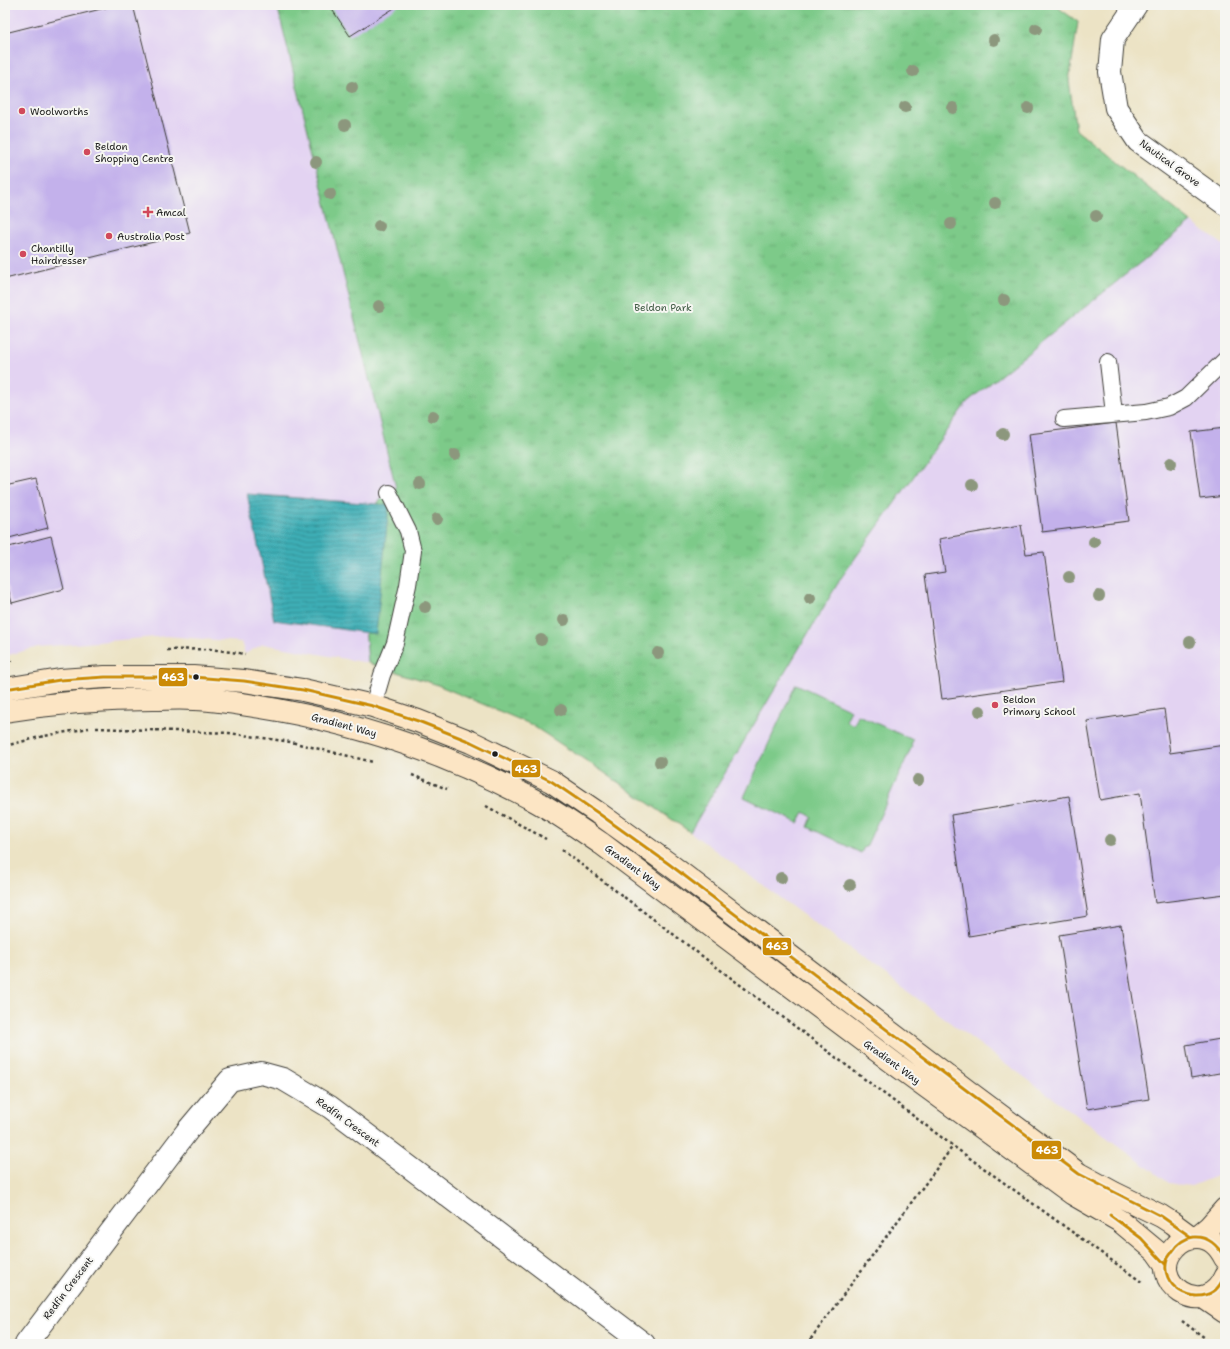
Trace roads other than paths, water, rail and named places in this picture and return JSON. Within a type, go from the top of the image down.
[{"type":"street","name":"Nautical Grove","points":[[1136,5],[1113,39],[1110,72],[1116,108],[1138,141],[1225,204]]},
{"type":"street","points":[[5,689],[60,680],[105,677],[193,677],[244,681],[303,690],[373,706],[418,721],[472,742],[550,781],[669,864],[1079,1174],[1154,1213],[1194,1237],[1207,1239],[1215,1243],[1225,1258]]},
{"type":"street","name":"Gradient Way","points":[[5,712],[47,704],[110,699],[194,699],[250,705],[313,716],[372,732],[409,744],[482,774],[529,797],[602,844],[882,1055],[1073,1194],[1120,1221],[1156,1251],[1166,1266],[1170,1282],[1177,1291],[1192,1298],[1203,1297]]},
{"type":"street","name":"Redfin Crescent","points":[[26,1344],[188,1130],[230,1080],[261,1073],[283,1079],[330,1107],[644,1344]]},
{"type":"street","points":[[1166,1266],[1171,1250],[1183,1240],[1194,1237],[1209,1227],[1225,1209]]},
{"type":"street","points":[[1225,1276],[1218,1289],[1203,1297],[1225,1312]]},
{"type":"lane","points":[[1064,419],[1146,412],[1169,407],[1186,398],[1225,360]]},
{"type":"lane","points":[[1108,362],[1114,414]]},
{"type":"lane","points":[[373,706],[382,675],[395,643],[414,551],[408,531],[389,493]]},
{"type":"water","points":[[247,494],[389,505],[376,634],[274,620]]},
{"type":"place","name":"Woolworths","points":[[22,111]]},
{"type":"place","name":"Beldon Shopping Centre","points":[[87,152]]},
{"type":"place","name":"Amcal","points":[[148,212]]},
{"type":"place","name":"Australia Post","points":[[109,236]]},
{"type":"place","name":"Chantilly Hairdresser","points":[[23,254]]},
{"type":"place","name":"Beldon Primary School","points":[[995,705]]},
{"type":"park label","name":"Beldon Park","points":[[663,307]]}]
